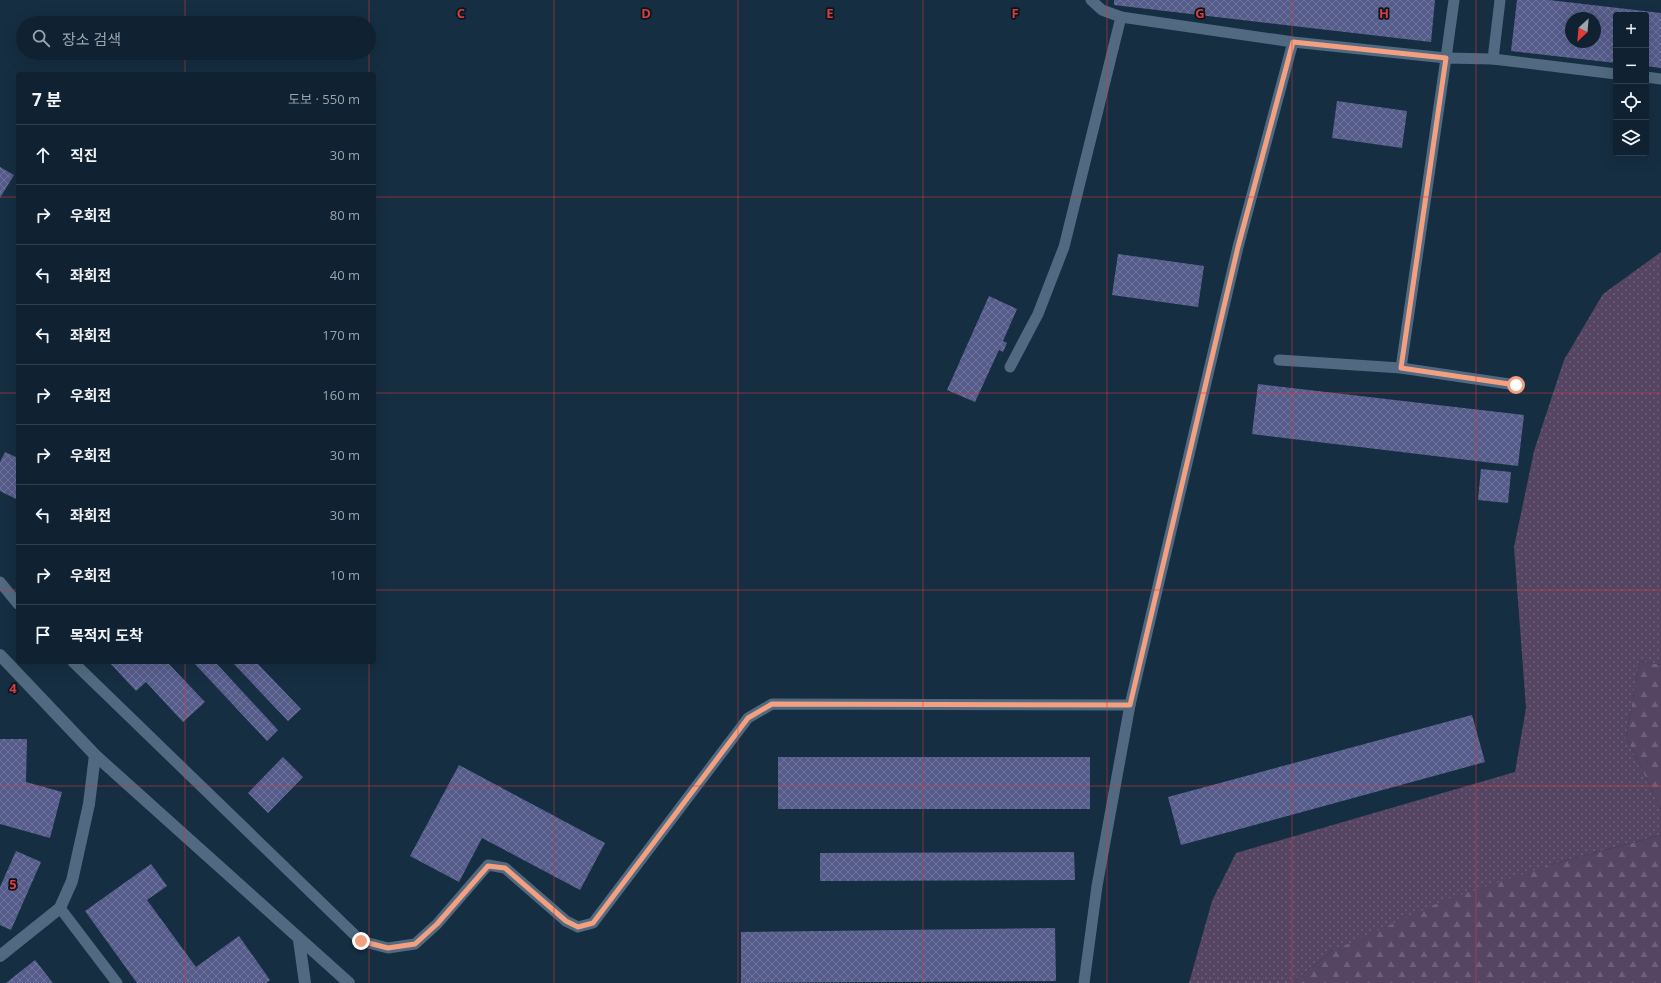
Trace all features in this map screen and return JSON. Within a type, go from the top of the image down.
[{"type":"street","points":[[0,655],[95,755],[299,940],[349,983]]},
{"type":"street","points":[[0,956],[60,908],[72,882],[89,804],[95,755]]},
{"type":"street","points":[[299,940],[304,983]]},
{"type":"lane","points":[[1091,0],[1102,10],[1121,17],[1293,42],[1446,58],[1493,60],[1613,74]]},
{"type":"lane","points":[[1401,368],[1454,0]]},
{"type":"lane","points":[[1493,60],[1500,0]]},
{"type":"lane","points":[[1010,367],[1038,314],[1064,247],[1121,17]]},
{"type":"lane","points":[[1084,983],[1097,886],[1130,705],[1238,247],[1293,42]]},
{"type":"lane","points":[[1649,77],[1661,79]]},
{"type":"lane","points":[[1279,360],[1401,368],[1516,385]]},
{"type":"lane","points":[[0,582],[16,602]]},
{"type":"lane","points":[[75,664],[361,941],[388,948],[415,944],[437,924],[488,866],[505,868],[566,921],[578,927],[593,923],[748,718],[772,704],[1130,705]]},
{"type":"lane","points":[[60,908],[117,983]]},
{"type":"green space","points":[[1661,252],[1661,665],[1640,661],[1626,737],[1661,809],[1661,835],[1556,863],[1332,951],[1292,983],[1189,983],[1212,901],[1236,853],[1515,772],[1526,708],[1514,547],[1534,451],[1564,360],[1603,294]]},
{"type":"green space","points":[[1640,661],[1661,665],[1661,809],[1626,737]]},
{"type":"green space","points":[[1661,835],[1661,983],[1292,983],[1332,951],[1445,900],[1556,863]]},
{"type":"building","points":[[1114,0],[1435,0],[1431,42],[1114,5]]},
{"type":"building","points":[[1517,0],[1549,0],[1661,13],[1661,68],[1649,66],[1649,12],[1613,12],[1613,63],[1511,51]]},
{"type":"building","points":[[1337,101],[1407,111],[1402,148],[1332,138]]},
{"type":"building","points":[[0,167],[14,175],[0,198]]},
{"type":"building","points":[[1118,254],[1204,266],[1198,307],[1112,295]]},
{"type":"building","points":[[989,296],[1017,309],[1003,341],[1007,343],[1003,352],[999,350],[975,402],[947,390]]},
{"type":"building","points":[[1258,384],[1524,415],[1518,466],[1252,434]]},
{"type":"building","points":[[5,452],[16,457],[16,499],[0,491],[0,462]]},
{"type":"building","points":[[1481,469],[1511,472],[1508,503],[1478,500]]},
{"type":"building","points":[[111,664],[169,664],[205,702],[183,722],[146,682],[136,691]]},
{"type":"building","points":[[195,664],[217,664],[278,730],[267,741]]},
{"type":"building","points":[[234,664],[258,664],[301,709],[288,721]]},
{"type":"building","points":[[1472,715],[1485,762],[1181,845],[1168,797]]},
{"type":"building","points":[[0,739],[27,739],[26,782],[62,792],[50,838],[0,824]]},
{"type":"building","points":[[283,757],[303,777],[268,813],[248,793]]},
{"type":"building","points":[[778,757],[1090,757],[1090,809],[778,809]]},
{"type":"building","points":[[459,765],[605,843],[580,890],[482,838],[459,882],[410,856]]},
{"type":"building","points":[[16,851],[41,862],[11,930],[0,925],[0,887]]},
{"type":"building","points":[[1074,852],[1075,880],[820,881],[820,853]]},
{"type":"building","points":[[151,864],[167,886],[147,900],[196,967],[239,936],[270,980],[266,983],[137,983],[85,911]]},
{"type":"building","points":[[1055,928],[1056,981],[741,983],[741,932]]},
{"type":"building","points":[[35,960],[53,983],[6,983]]},
{"type":"route","points":[[361,941],[388,948],[415,944],[437,924],[488,866],[505,868],[566,921],[578,927],[593,923],[748,718],[772,704],[1130,705],[1238,247],[1293,42],[1446,58],[1401,368],[1516,385]]}]
